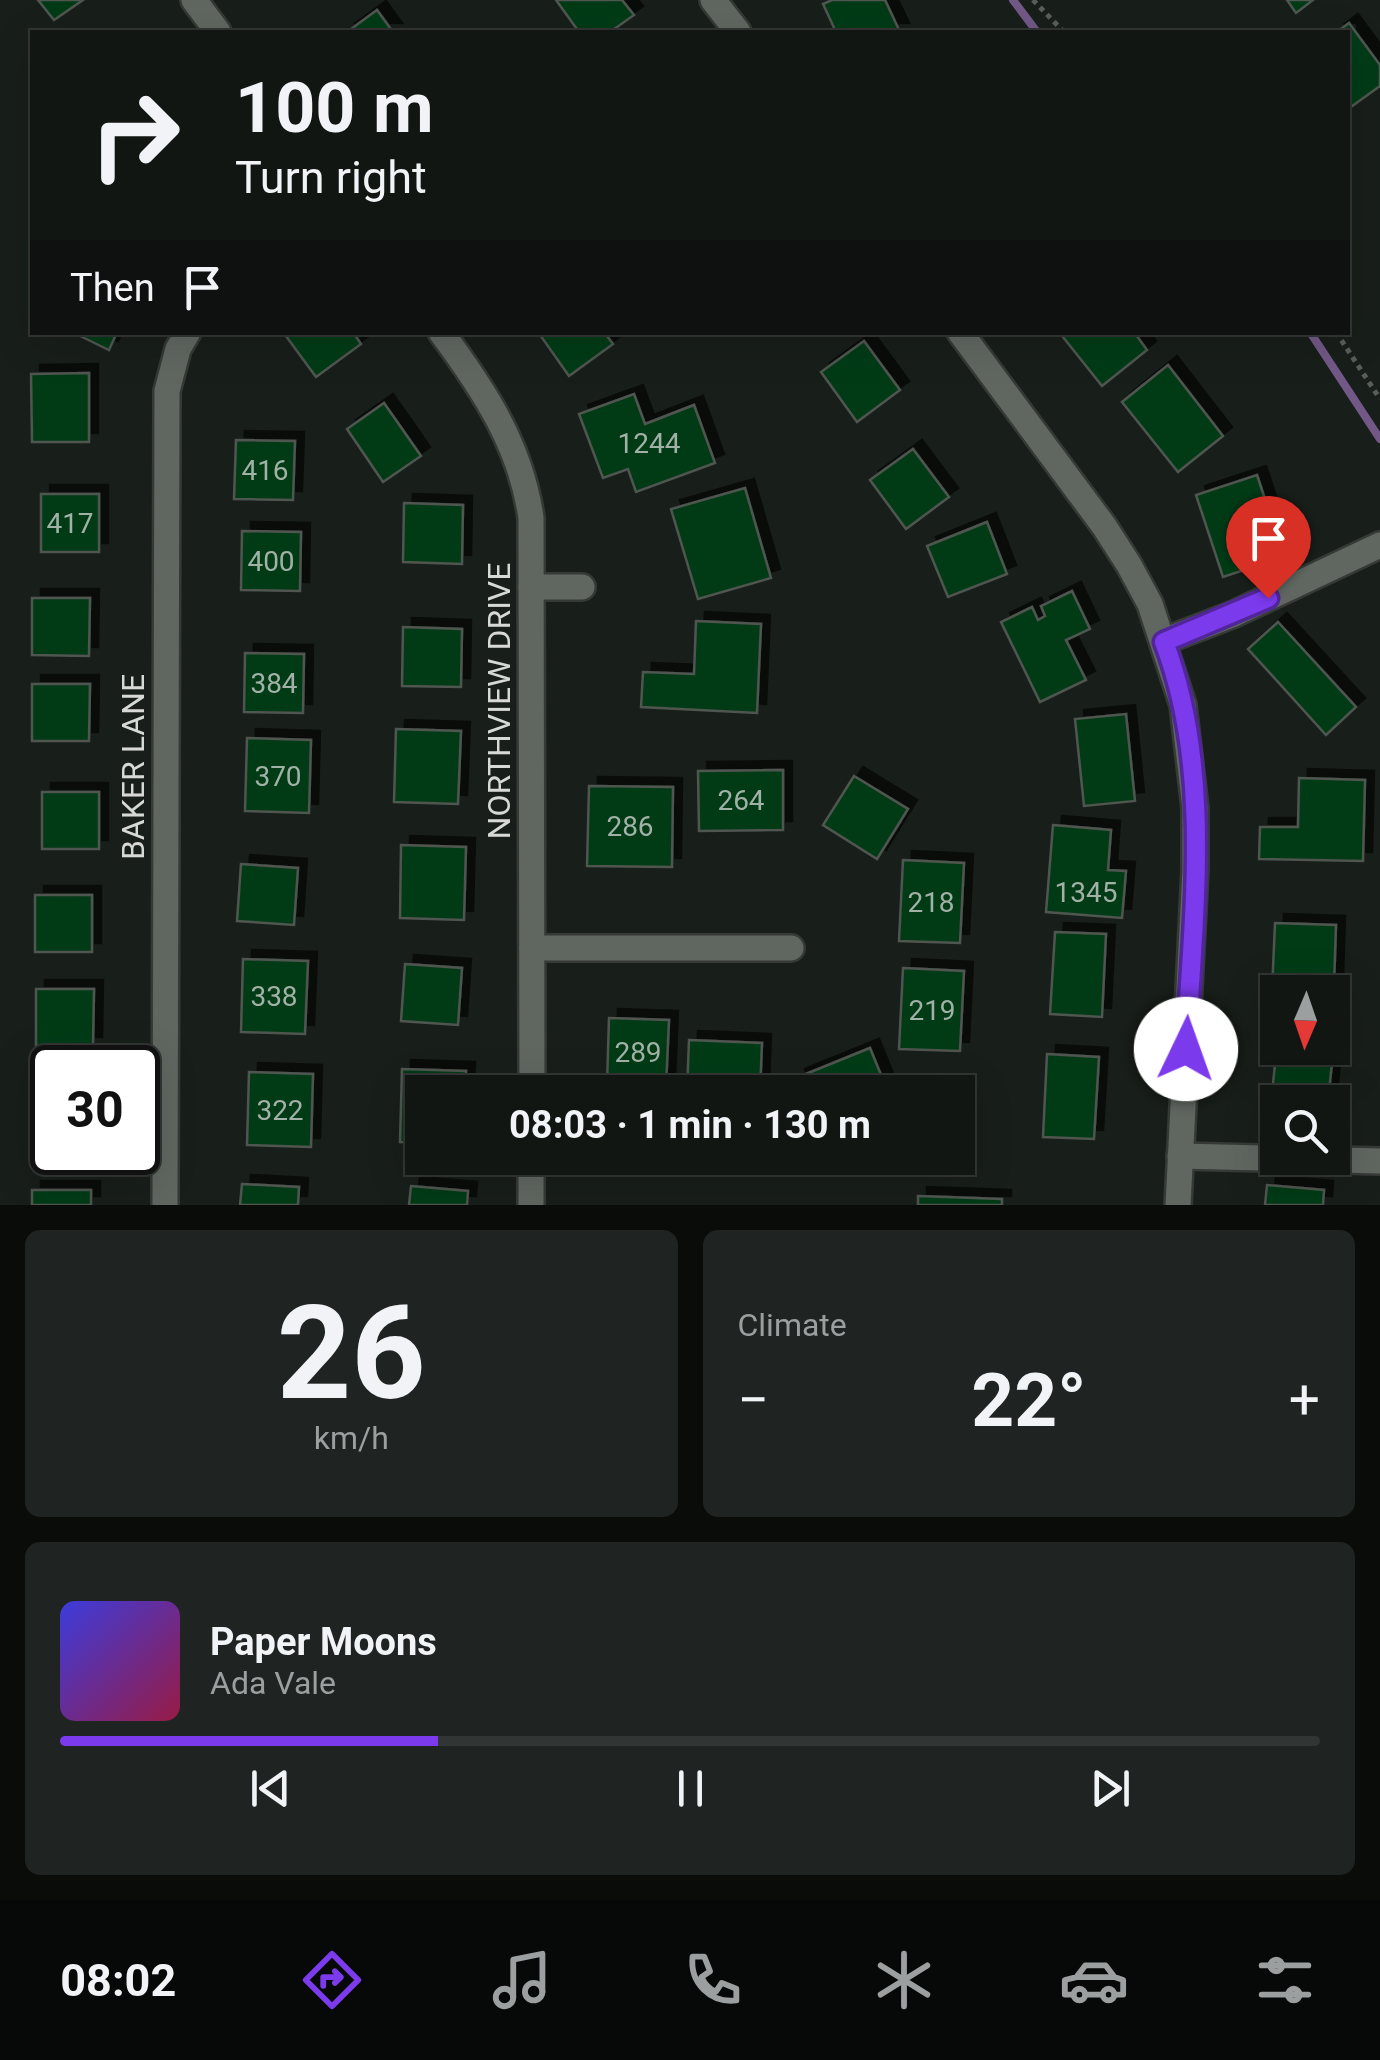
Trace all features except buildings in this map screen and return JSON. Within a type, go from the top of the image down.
[{"type":"street","points":[[194,0],[216,30]]},
{"type":"street","points":[[714,0],[736,30]]},
{"type":"street","name":"BAKER LANE","points":[[166,1205],[167,391],[178,348],[186,335]]},
{"type":"street","name":"NORTHVIEW DRIVE","points":[[443,335],[500,418],[518,459],[531,518],[532,1075]]},
{"type":"street","points":[[962,335],[1104,526],[1150,604],[1183,705],[1195,808],[1178,1205]]},
{"type":"street","points":[[1164,642],[1234,614],[1380,545]]},
{"type":"street","points":[[531,587],[582,587]]},
{"type":"street","points":[[532,948],[791,948]]},
{"type":"street","points":[[1180,1156],[1380,1161]]},
{"type":"street","points":[[531,1205],[532,1175]]},
{"type":"path","points":[[1033,0],[1062,30]]},
{"type":"path","points":[[1338,335],[1380,399]]},
{"type":"waterway","points":[[1013,0],[1036,30]]},
{"type":"waterway","points":[[1312,335],[1380,439]]},
{"type":"route","points":[[1186,1049],[1195,808],[1183,705],[1164,642],[1268,598]]}]
